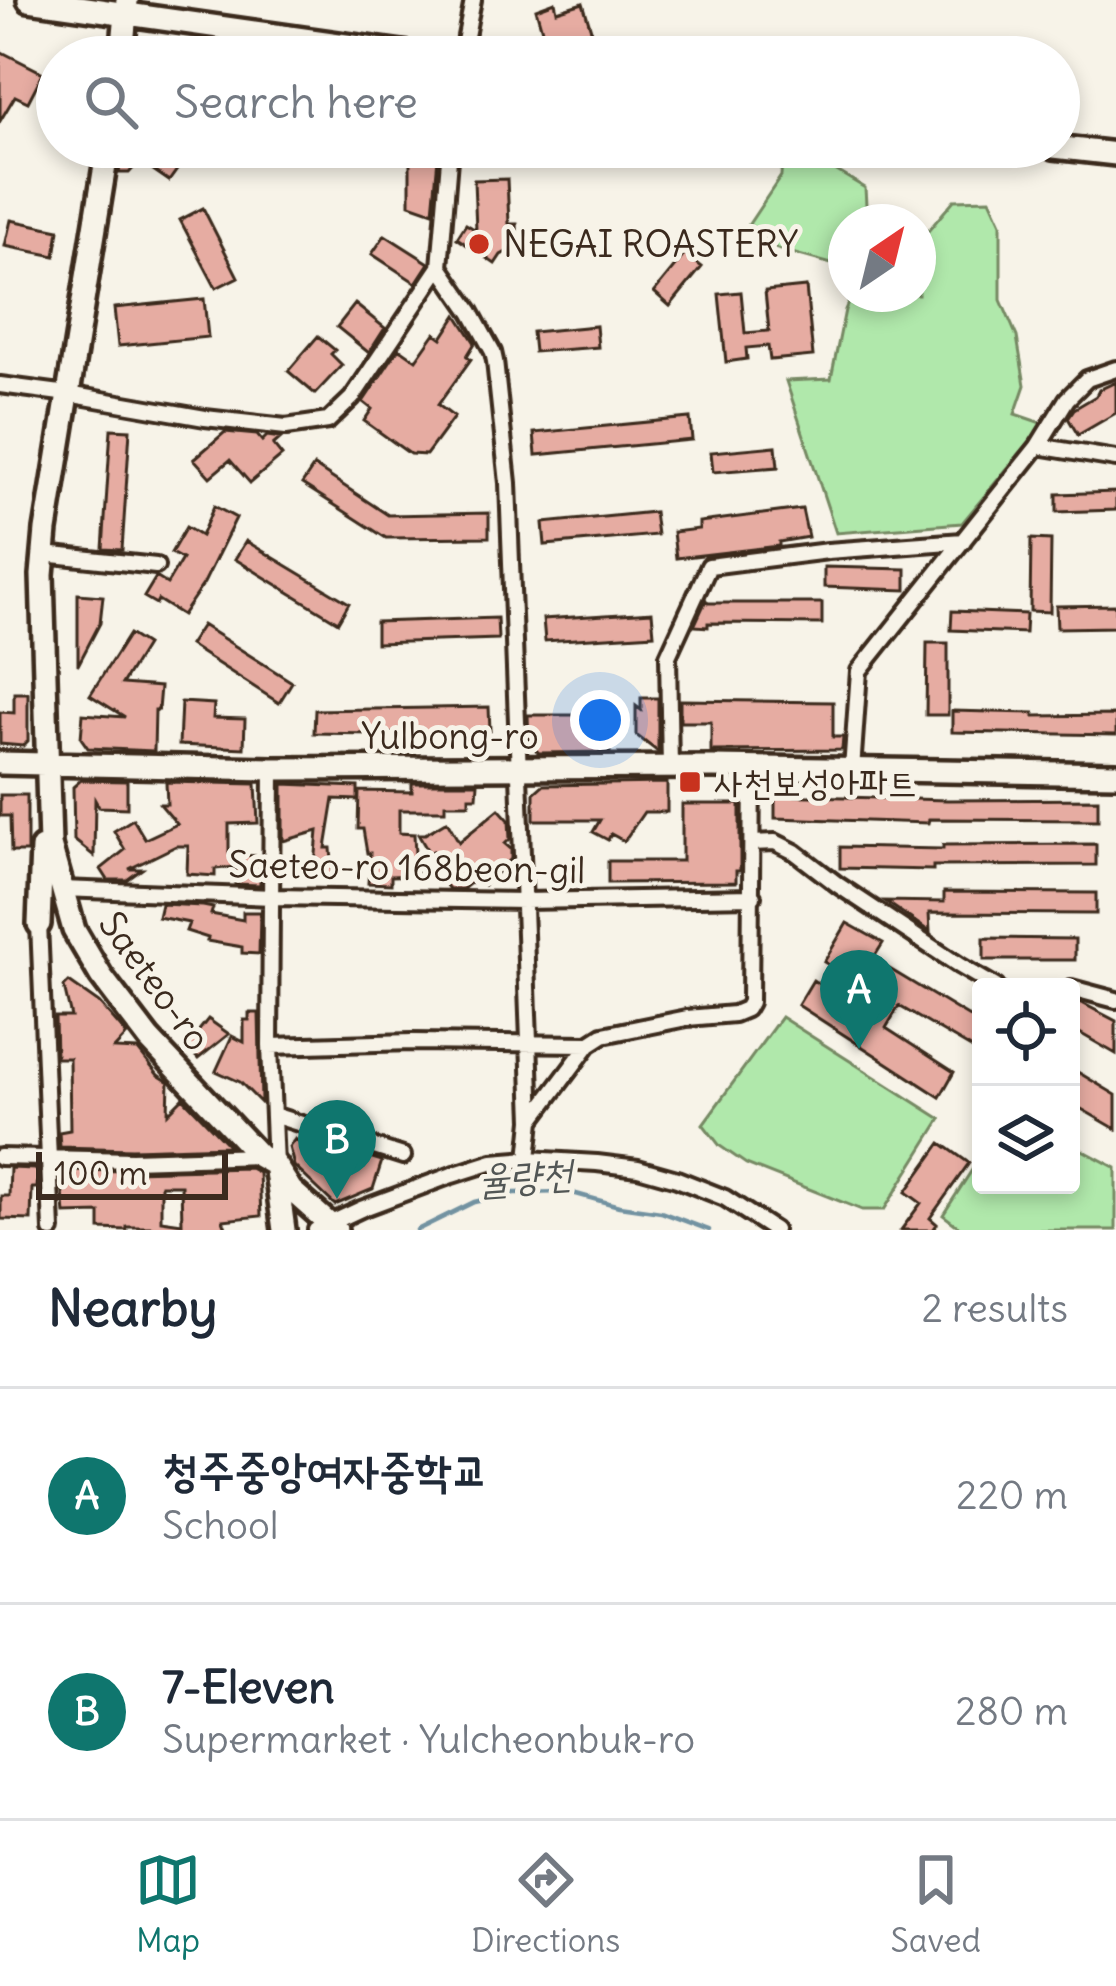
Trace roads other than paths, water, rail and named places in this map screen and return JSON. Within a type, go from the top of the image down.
[{"type":"street","points":[[29,0],[126,7],[303,36]]},
{"type":"street","points":[[468,36],[473,0]]},
{"type":"street","points":[[1080,150],[1116,154]]},
{"type":"street","name":"Saeteo-ro","points":[[105,168],[42,575],[50,845],[71,922],[101,976],[149,1039],[328,1228]]},
{"type":"street","points":[[0,385],[246,423],[286,427],[328,421],[352,398],[440,267],[448,168]]},
{"type":"street","points":[[440,267],[493,352],[508,483],[532,1120],[528,1159]]},
{"type":"street","points":[[852,770],[859,671],[1038,446],[1067,399],[1087,379],[1116,369]]},
{"type":"street","points":[[1038,446],[1116,459]]},
{"type":"street","points":[[670,767],[668,656],[709,566],[963,541]]},
{"type":"street","points":[[44,554],[156,566]]},
{"type":"street","name":"Yulbong-ro","points":[[0,764],[47,776],[272,769],[670,767],[1116,774]]},
{"type":"street","points":[[532,1120],[590,1044],[603,1035],[746,1009],[753,897],[752,768]]},
{"type":"street","points":[[272,769],[273,1114],[267,1160],[284,1230]]},
{"type":"street","points":[[47,776],[39,924],[52,1230]]},
{"type":"street","points":[[752,843],[775,842],[795,852],[982,978]]},
{"type":"street","name":"Saeteo-ro 168beon-gil","points":[[61,889],[524,901],[753,897]]},
{"type":"street","points":[[39,924],[52,910],[71,922]]},
{"type":"street","points":[[1080,990],[1116,1000]]},
{"type":"street","points":[[270,1046],[590,1044]]},
{"type":"street","points":[[273,1114],[404,1156]]},
{"type":"street","points":[[0,1156],[267,1160]]},
{"type":"street","points":[[328,1228],[361,1209],[452,1174],[493,1162],[528,1159],[597,1162],[677,1179],[725,1198],[774,1230]]},
{"type":"waterway","name":"율량천","points":[[417,1230],[474,1202],[514,1193],[569,1192],[661,1212],[709,1230]]},
{"type":"place","name":"NEGAI ROASTERY","points":[[479,244]]},
{"type":"place","name":"사천보성아파트","points":[[690,782]]},
{"type":"place","name":"청주중앙여자중학교","points":[[859,1049]]},
{"type":"place","name":"7-Eleven","points":[[337,1199]]}]
